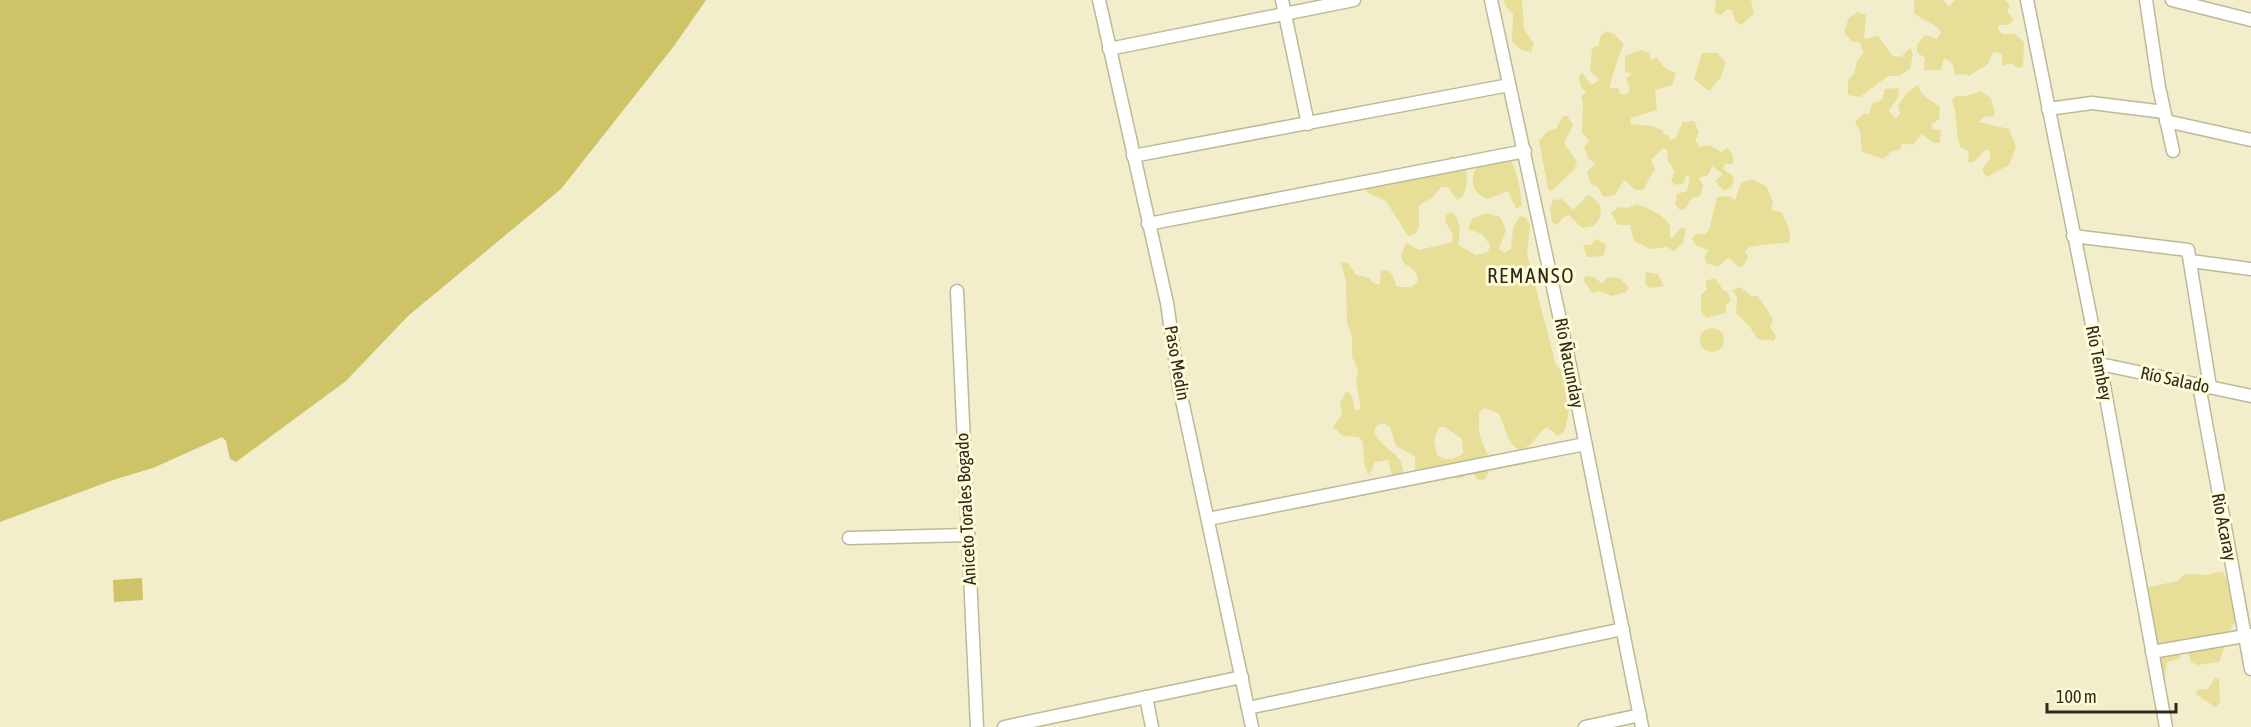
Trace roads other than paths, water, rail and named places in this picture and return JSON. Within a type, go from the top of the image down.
[{"type":"street","name":"Paso Medin","points":[[1099,0],[1167,303],[1179,386],[1252,727]]},
{"type":"street","points":[[1282,0],[1308,124]]},
{"type":"street","points":[[1109,49],[1354,0]]},
{"type":"street","name":"Río Ñacunday","points":[[1491,0],[1525,151],[1641,721]]},
{"type":"street","name":"Río Tembey","points":[[2027,0],[2100,364],[2166,727]]},
{"type":"street","points":[[2146,0],[2165,117],[2173,151]]},
{"type":"street","points":[[2172,0],[2251,20]]},
{"type":"street","points":[[1133,156],[1509,85]]},
{"type":"street","points":[[2048,109],[2092,103],[2165,117],[2251,140]]},
{"type":"street","points":[[1148,224],[1525,151]]},
{"type":"street","points":[[2073,236],[2184,249],[2190,253],[2191,261],[2251,269]]},
{"type":"street","name":"Rio Acaray","points":[[2191,261],[2205,386],[2248,635],[2251,669]]},
{"type":"street","name":"Aniceto Torales Bogado","points":[[957,291],[977,727]]},
{"type":"street","name":"Río Salado","points":[[2100,364],[2251,396]]},
{"type":"street","points":[[1208,519],[1585,444]]},
{"type":"street","points":[[849,538],[967,535]]},
{"type":"street","points":[[1248,708],[1623,629]]},
{"type":"street","points":[[2152,652],[2248,635]]},
{"type":"street","points":[[1004,727],[1048,722],[1146,697],[1242,677]]},
{"type":"street","points":[[1146,697],[1152,727]]},
{"type":"street","points":[[1585,727],[1641,721]]},
{"type":"district","name":"REMANSO","points":[[1531,276]]}]
